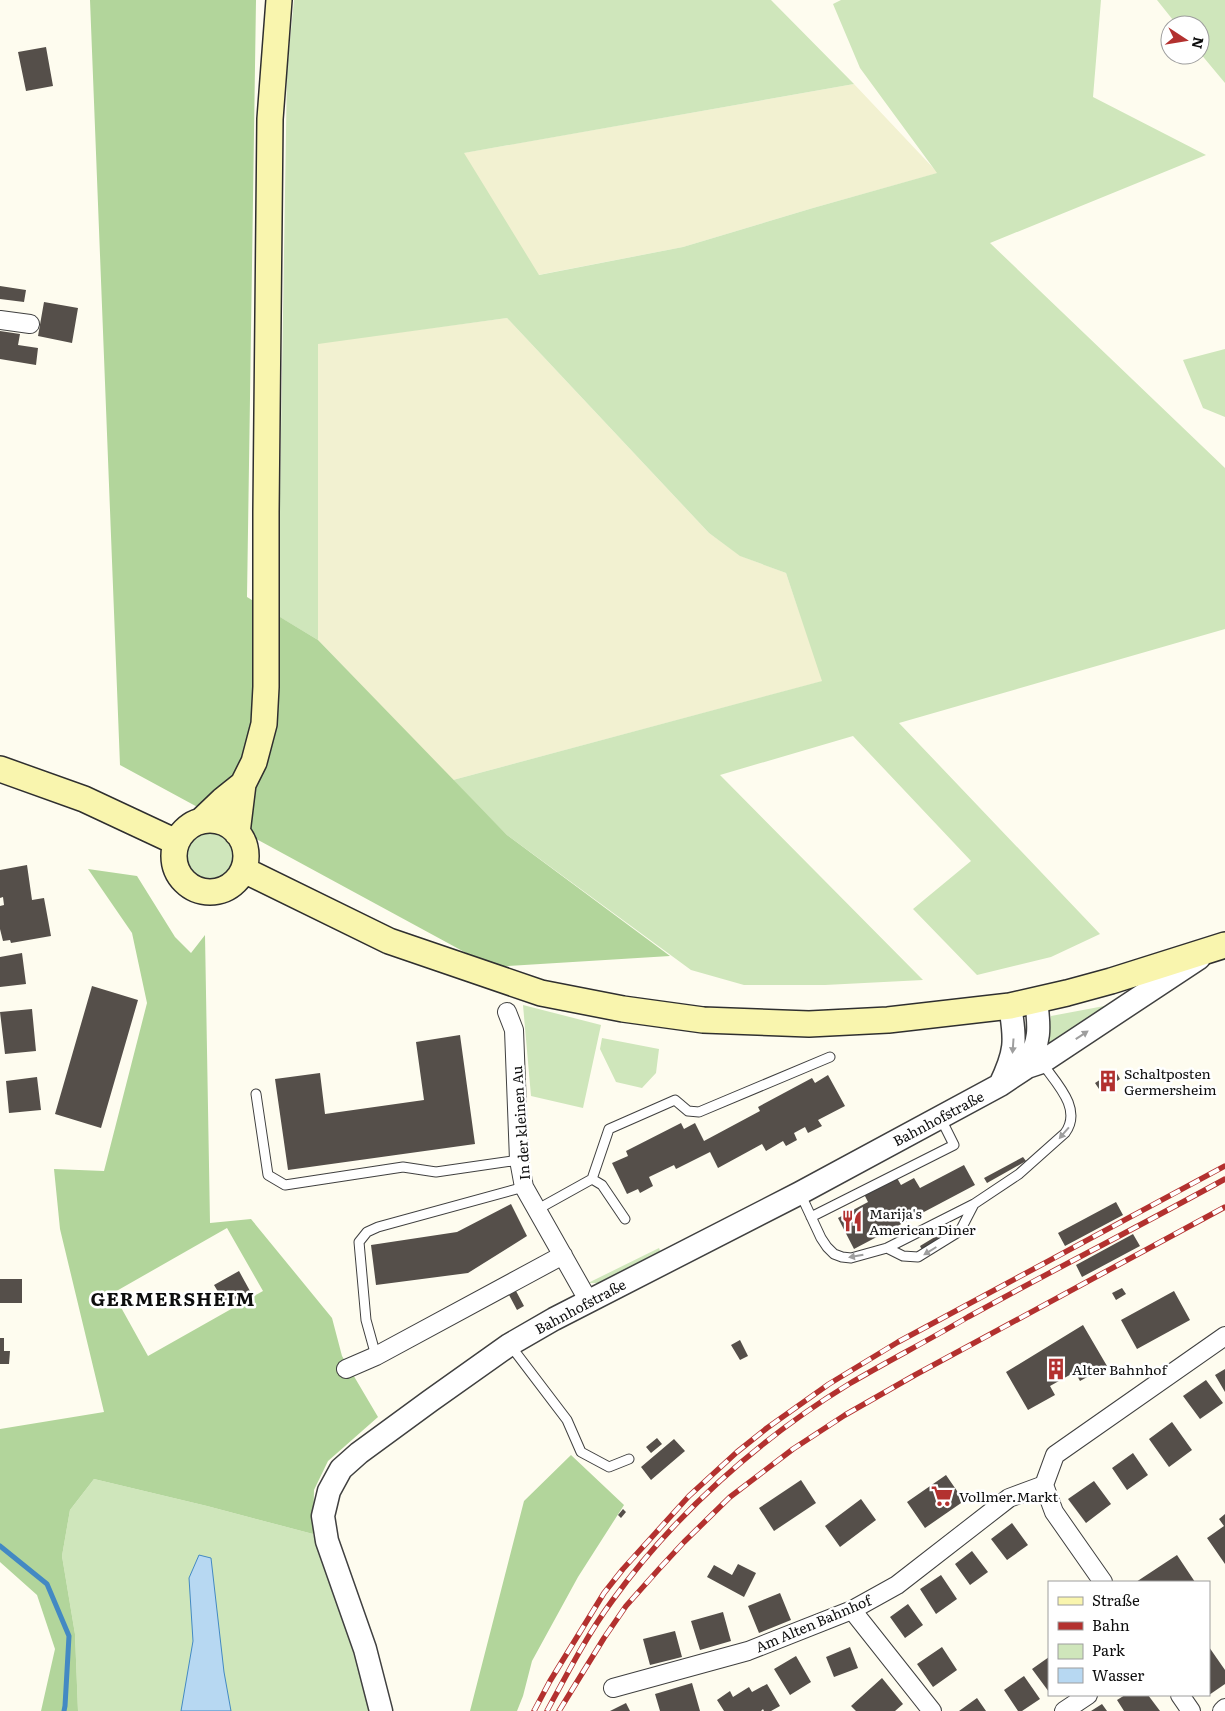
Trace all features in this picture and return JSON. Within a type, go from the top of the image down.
[{"type":"main road","points":[[237,833],[243,784],[254,762],[264,724],[266,687],[270,119],[279,0]]},
{"type":"main road","points":[[0,769],[84,800],[176,842]]},
{"type":"main road","points":[[201,821],[223,822],[233,828],[245,847],[244,870],[238,880],[219,892],[207,893],[196,890],[186,884],[177,870],[174,854],[176,842],[186,829],[201,821],[243,784]]},
{"type":"main road","points":[[244,870],[389,941],[541,993],[623,1009],[703,1020],[809,1024],[888,1020],[1010,1006],[1102,984],[1217,948]]},
{"type":"street","points":[[0,320],[30,324]]},
{"type":"street","name":"Bahnhofstraße","points":[[378,1704],[366,1649],[327,1541],[323,1516],[329,1491],[340,1469],[430,1401],[510,1345],[588,1300],[800,1193],[1034,1065],[1217,948]]},
{"type":"street","points":[[1034,1065],[1039,1030],[1036,1000]]},
{"type":"street","points":[[1000,1084],[1010,1066],[1014,1051],[1014,1033],[1010,1006]]},
{"type":"street","name":"In der kleinen Au","points":[[507,1012],[514,1030],[519,1160],[524,1187],[588,1300]]},
{"type":"street","points":[[346,1369],[376,1356],[563,1255]]},
{"type":"street","points":[[1102,1581],[1054,1512],[1044,1485],[1055,1455],[1225,1336]]},
{"type":"street","name":"Am Alten Bahnhof","points":[[613,1688],[748,1651],[852,1610],[897,1585],[1009,1498],[1044,1485]]},
{"type":"street","points":[[852,1610],[925,1708]]},
{"type":"street","points":[[1064,1711],[1086,1696]]},
{"type":"street","points":[[1181,1696],[1191,1711]]},
{"type":"street","points":[[1222,1711],[1225,1708]]},
{"type":"lane","points":[[538,1209],[592,1178],[609,1129],[675,1100],[688,1112],[699,1112],[830,1057]]},
{"type":"lane","points":[[800,1193],[828,1247],[834,1254],[850,1258],[887,1248],[974,1204],[1019,1174],[1065,1134],[1070,1127],[1072,1120],[1071,1107],[1061,1090],[1034,1065]]},
{"type":"lane","points":[[256,1094],[268,1175],[285,1186],[404,1167],[436,1172],[519,1160]]},
{"type":"lane","points":[[813,1220],[954,1145],[940,1117]]},
{"type":"lane","points":[[592,1178],[602,1185],[625,1219]]},
{"type":"lane","points":[[376,1356],[366,1320],[360,1249],[360,1242],[367,1232],[378,1227],[524,1187]]},
{"type":"lane","points":[[887,1248],[903,1256],[918,1257],[960,1231],[974,1204]]},
{"type":"lane","points":[[510,1345],[567,1420],[581,1452],[609,1467],[629,1459]]},
{"type":"green space","points":[[90,0],[256,0],[247,597],[318,640],[507,835],[670,956],[492,967],[120,765]]},
{"type":"green space","points":[[294,0],[771,0],[854,84],[464,153],[539,275],[683,247],[937,173],[860,68],[833,4],[841,0],[1101,0],[1093,97],[1206,155],[990,243],[1225,468],[1225,629],[899,723],[1100,934],[1051,957],[977,975],[913,909],[971,861],[853,736],[720,775],[923,980],[825,985],[744,985],[691,970],[507,835],[453,780],[822,681],[786,573],[740,556],[709,533],[507,318],[318,344],[318,640],[278,616],[287,71]]},
{"type":"green space","points":[[1157,0],[1225,0],[1225,83],[1210,65],[1210,15],[1169,15]]},
{"type":"green space","points":[[854,84],[938,173],[683,247],[538,275],[463,153]]},
{"type":"green space","points":[[507,318],[709,533],[741,556],[786,573],[823,681],[453,780],[318,640],[318,343]]},
{"type":"green space","points":[[1225,349],[1225,417],[1203,408],[1183,360]]},
{"type":"green space","points":[[210,831],[220,833],[228,838],[233,846],[235,856],[233,866],[228,874],[220,879],[210,881],[200,879],[192,874],[187,866],[185,856],[187,846],[192,838],[200,833]]},
{"type":"green space","points":[[88,869],[137,876],[175,937],[191,953],[205,935],[210,1223],[251,1219],[332,1318],[342,1356],[378,1417],[328,1461],[314,1490],[313,1534],[94,1479],[70,1510],[62,1556],[75,1634],[78,1711],[41,1711],[55,1649],[37,1595],[0,1562],[0,1429],[104,1412],[60,1229],[54,1169],[104,1171],[147,1003],[132,933]],"holes":[[[227,1228],[263,1291],[148,1356],[113,1293]]]},
{"type":"green space","points":[[1115,1004],[1045,1051],[1051,1016]]},
{"type":"green space","points":[[523,1005],[601,1025],[583,1108],[531,1096]]},
{"type":"green space","points":[[602,1038],[659,1049],[656,1073],[642,1088],[616,1082],[600,1049]]},
{"type":"green space","points":[[659,1248],[661,1253],[602,1283],[588,1283]]},
{"type":"green space","points":[[571,1455],[624,1505],[578,1577],[532,1661],[517,1711],[470,1711],[524,1501]]},
{"type":"green space","points":[[94,1479],[313,1534],[367,1691],[368,1711],[78,1711],[75,1634],[62,1556],[70,1510]]},
{"type":"water","points":[[199,1555],[211,1558],[224,1672],[231,1711],[181,1711],[193,1641],[189,1578]]},
{"type":"building","points":[[46,47],[53,86],[26,91],[18,52]]},
{"type":"building","points":[[0,286],[26,290],[24,302],[0,299]]},
{"type":"building","points":[[44,302],[78,308],[72,343],[38,336]]},
{"type":"building","points":[[0,331],[20,334],[18,345],[38,348],[36,365],[0,359]]},
{"type":"building","points":[[27,865],[32,900],[44,898],[51,936],[11,943],[10,940],[3,941],[0,929],[0,906],[4,905],[3,897],[0,898],[0,870]]},
{"type":"building","points":[[22,953],[26,984],[0,987],[0,957]]},
{"type":"building","points":[[92,986],[138,1000],[101,1128],[55,1114]]},
{"type":"building","points":[[32,1009],[36,1051],[5,1054],[0,1012]]},
{"type":"building","points":[[460,1035],[475,1144],[288,1170],[275,1079],[320,1073],[325,1114],[424,1100],[416,1042]]},
{"type":"building","name":"Schaltposten Germersheim","points":[[1115,1070],[1120,1079],[1101,1092],[1095,1083]]},
{"type":"building","points":[[828,1075],[845,1106],[818,1120],[822,1126],[808,1133],[805,1127],[794,1133],[797,1140],[786,1146],[783,1141],[766,1151],[762,1144],[718,1168],[710,1152],[676,1169],[674,1165],[649,1177],[653,1186],[640,1193],[638,1189],[627,1194],[612,1163],[628,1156],[626,1151],[681,1123],[684,1129],[695,1123],[704,1141],[760,1111],[758,1107],[812,1078],[815,1083]]},
{"type":"building","points":[[37,1077],[41,1110],[9,1113],[6,1081]]},
{"type":"building","points":[[1023,1157],[1026,1161],[987,1183],[984,1178]]},
{"type":"building","points":[[964,1165],[975,1185],[854,1249],[838,1218],[868,1202],[861,1188],[893,1171],[901,1185],[914,1178],[920,1188]]},
{"type":"building","points":[[1116,1202],[1123,1215],[1065,1246],[1058,1233]]},
{"type":"building","points":[[511,1204],[527,1236],[468,1273],[376,1285],[371,1245],[457,1232]]},
{"type":"building","points":[[948,1229],[950,1233],[922,1250],[920,1246]]},
{"type":"building","points":[[1133,1234],[1140,1246],[1082,1277],[1076,1265]]},
{"type":"building","points":[[239,1271],[250,1291],[226,1305],[214,1285]]},
{"type":"building","points":[[0,1279],[22,1279],[22,1303],[0,1303]]},
{"type":"building","points":[[1122,1288],[1126,1294],[1116,1300],[1112,1293]]},
{"type":"building","points":[[516,1291],[524,1306],[517,1310],[509,1295]]},
{"type":"building","points":[[1174,1291],[1190,1320],[1137,1349],[1121,1320]]},
{"type":"building","name":"Alter Bahnhof","points":[[1083,1325],[1107,1366],[1080,1381],[1075,1372],[1050,1386],[1055,1395],[1028,1410],[1006,1372]]},
{"type":"building","points":[[0,1338],[4,1338],[4,1351],[10,1351],[9,1364],[0,1364]]},
{"type":"building","points":[[740,1340],[748,1356],[740,1360],[731,1345]]},
{"type":"building","points":[[1225,1369],[1225,1392],[1215,1375]]},
{"type":"building","points":[[1206,1380],[1223,1403],[1200,1419],[1183,1396]]},
{"type":"building","points":[[1172,1422],[1192,1450],[1169,1467],[1149,1439]]},
{"type":"building","points":[[657,1438],[662,1444],[651,1453],[646,1447]]},
{"type":"building","points":[[674,1439],[685,1451],[651,1480],[641,1467]]},
{"type":"building","points":[[1133,1453],[1148,1475],[1127,1490],[1112,1468]]},
{"type":"building","points":[[946,1475],[964,1501],[925,1528],[907,1502]]},
{"type":"building","points":[[801,1480],[816,1503],[774,1531],[759,1508]]},
{"type":"building","points":[[1094,1481],[1111,1504],[1086,1523],[1068,1499]]},
{"type":"building","points":[[861,1499],[876,1520],[840,1547],[825,1526]]},
{"type":"building","points":[[623,1509],[626,1512],[621,1518],[618,1515]]},
{"type":"building","points":[[1225,1514],[1225,1564],[1207,1538],[1224,1526],[1219,1519]]},
{"type":"building","points":[[1012,1523],[1028,1545],[1007,1560],[991,1539]]},
{"type":"building","points":[[972,1551],[988,1572],[970,1585],[955,1564]]},
{"type":"building","points":[[1177,1555],[1194,1581],[1138,1581]]},
{"type":"building","points":[[738,1564],[756,1573],[744,1597],[707,1577],[714,1565],[732,1575]]},
{"type":"building","points":[[941,1575],[957,1599],[936,1614],[920,1589]]},
{"type":"building","points":[[780,1593],[791,1620],[759,1633],[748,1606]]},
{"type":"building","points":[[908,1604],[923,1625],[905,1638],[890,1617]]},
{"type":"building","points":[[723,1612],[731,1641],[700,1650],[691,1621]]},
{"type":"building","points":[[675,1631],[682,1657],[650,1665],[643,1639]]},
{"type":"building","points":[[850,1647],[858,1668],[834,1677],[826,1657]]},
{"type":"building","points":[[942,1647],[957,1670],[933,1687],[917,1664]]},
{"type":"building","points":[[1210,1648],[1225,1670],[1225,1684],[1210,1694]]},
{"type":"building","points":[[796,1656],[811,1682],[790,1695],[774,1669]]},
{"type":"building","points":[[1048,1658],[1048,1691],[1032,1669]]},
{"type":"building","points":[[1024,1676],[1040,1699],[1022,1711],[1018,1711],[1004,1690]]},
{"type":"building","points":[[882,1678],[903,1704],[895,1711],[856,1711],[851,1706]]},
{"type":"building","points":[[692,1683],[700,1711],[660,1711],[655,1694]]},
{"type":"building","points":[[767,1684],[780,1706],[771,1711],[764,1711],[763,1709],[761,1711],[724,1711],[717,1700],[730,1691],[733,1697],[749,1687],[752,1692]]},
{"type":"building","points":[[1123,1696],[1149,1696],[1160,1711],[1124,1711],[1117,1700]]},
{"type":"building","points":[[977,1698],[986,1711],[959,1711]]},
{"type":"building","points":[[626,1703],[630,1711],[610,1711]]},
{"type":"building","points":[[1102,1704],[1107,1711],[1091,1711]]},
{"type":"waterway","points":[[0,1546],[47,1584],[69,1636],[64,1711]]},
{"type":"railway","points":[[534,1711],[550,1681],[604,1593],[623,1569],[689,1496],[737,1452],[767,1428],[829,1384],[898,1342],[1225,1166]]},
{"type":"railway","points":[[547,1711],[594,1627],[636,1569],[691,1509],[751,1454],[783,1429],[849,1384],[1225,1179]]},
{"type":"railway","points":[[559,1711],[626,1606],[659,1569],[730,1497],[793,1449],[845,1415],[915,1375],[1225,1207]]},
{"type":"place","name":"Schaltposten Germersheim","points":[[1108,1081]]},
{"type":"place","name":"Marija's American Diner","points":[[852,1221]]},
{"type":"place","name":"Alter Bahnhof","points":[[1056,1369]]},
{"type":"place","name":"Vollmer.Markt","points":[[942,1496]]},
{"type":"district","name":"GERMERSHEIM","points":[[173,1298]]}]
